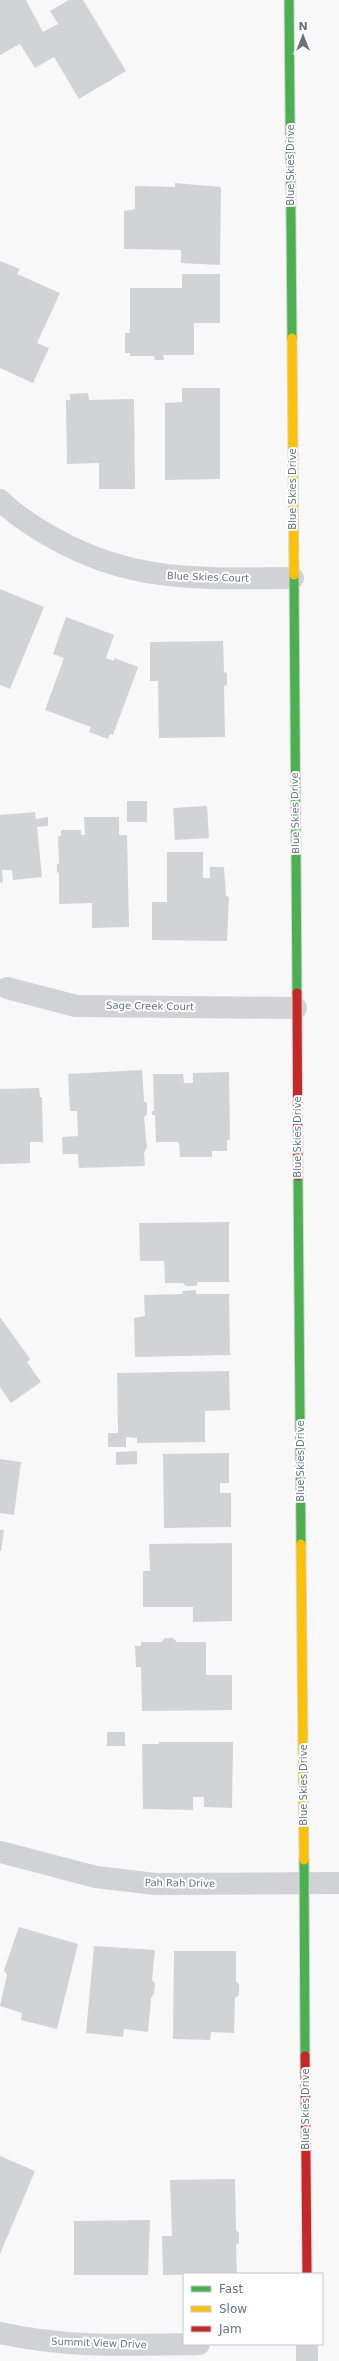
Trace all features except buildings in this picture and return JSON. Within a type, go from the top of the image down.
[{"type":"street","name":"Blue Skies Drive","points":[[289,0],[307,2273]]},
{"type":"street","name":"Blue Skies Court","points":[[0,500],[44,533],[81,553],[125,569],[176,578],[293,578]]},
{"type":"street","name":"Sage Creek Court","points":[[7,988],[76,1006],[296,1008]]},
{"type":"street","name":"Pah Rah Drive","points":[[0,1852],[96,1877],[155,1884],[339,1883]]},
{"type":"street","name":"Summit View Drive","points":[[0,2332],[56,2343],[98,2345],[183,2344]]},
{"type":"street","points":[[307,2345],[307,2361]]},
{"type":"traffic: fast","points":[[289,0],[292,338]]},
{"type":"traffic: fast","points":[[294,575],[297,993]]},
{"type":"traffic: fast","points":[[298,1176],[301,1544]]},
{"type":"traffic: fast","points":[[304,1860],[305,2056]]},
{"type":"traffic: slow","points":[[292,338],[294,575]]},
{"type":"traffic: slow","points":[[301,1544],[304,1860]]},
{"type":"traffic: jam","points":[[297,993],[298,1176]]},
{"type":"traffic: jam","points":[[305,2056],[307,2273]]}]
